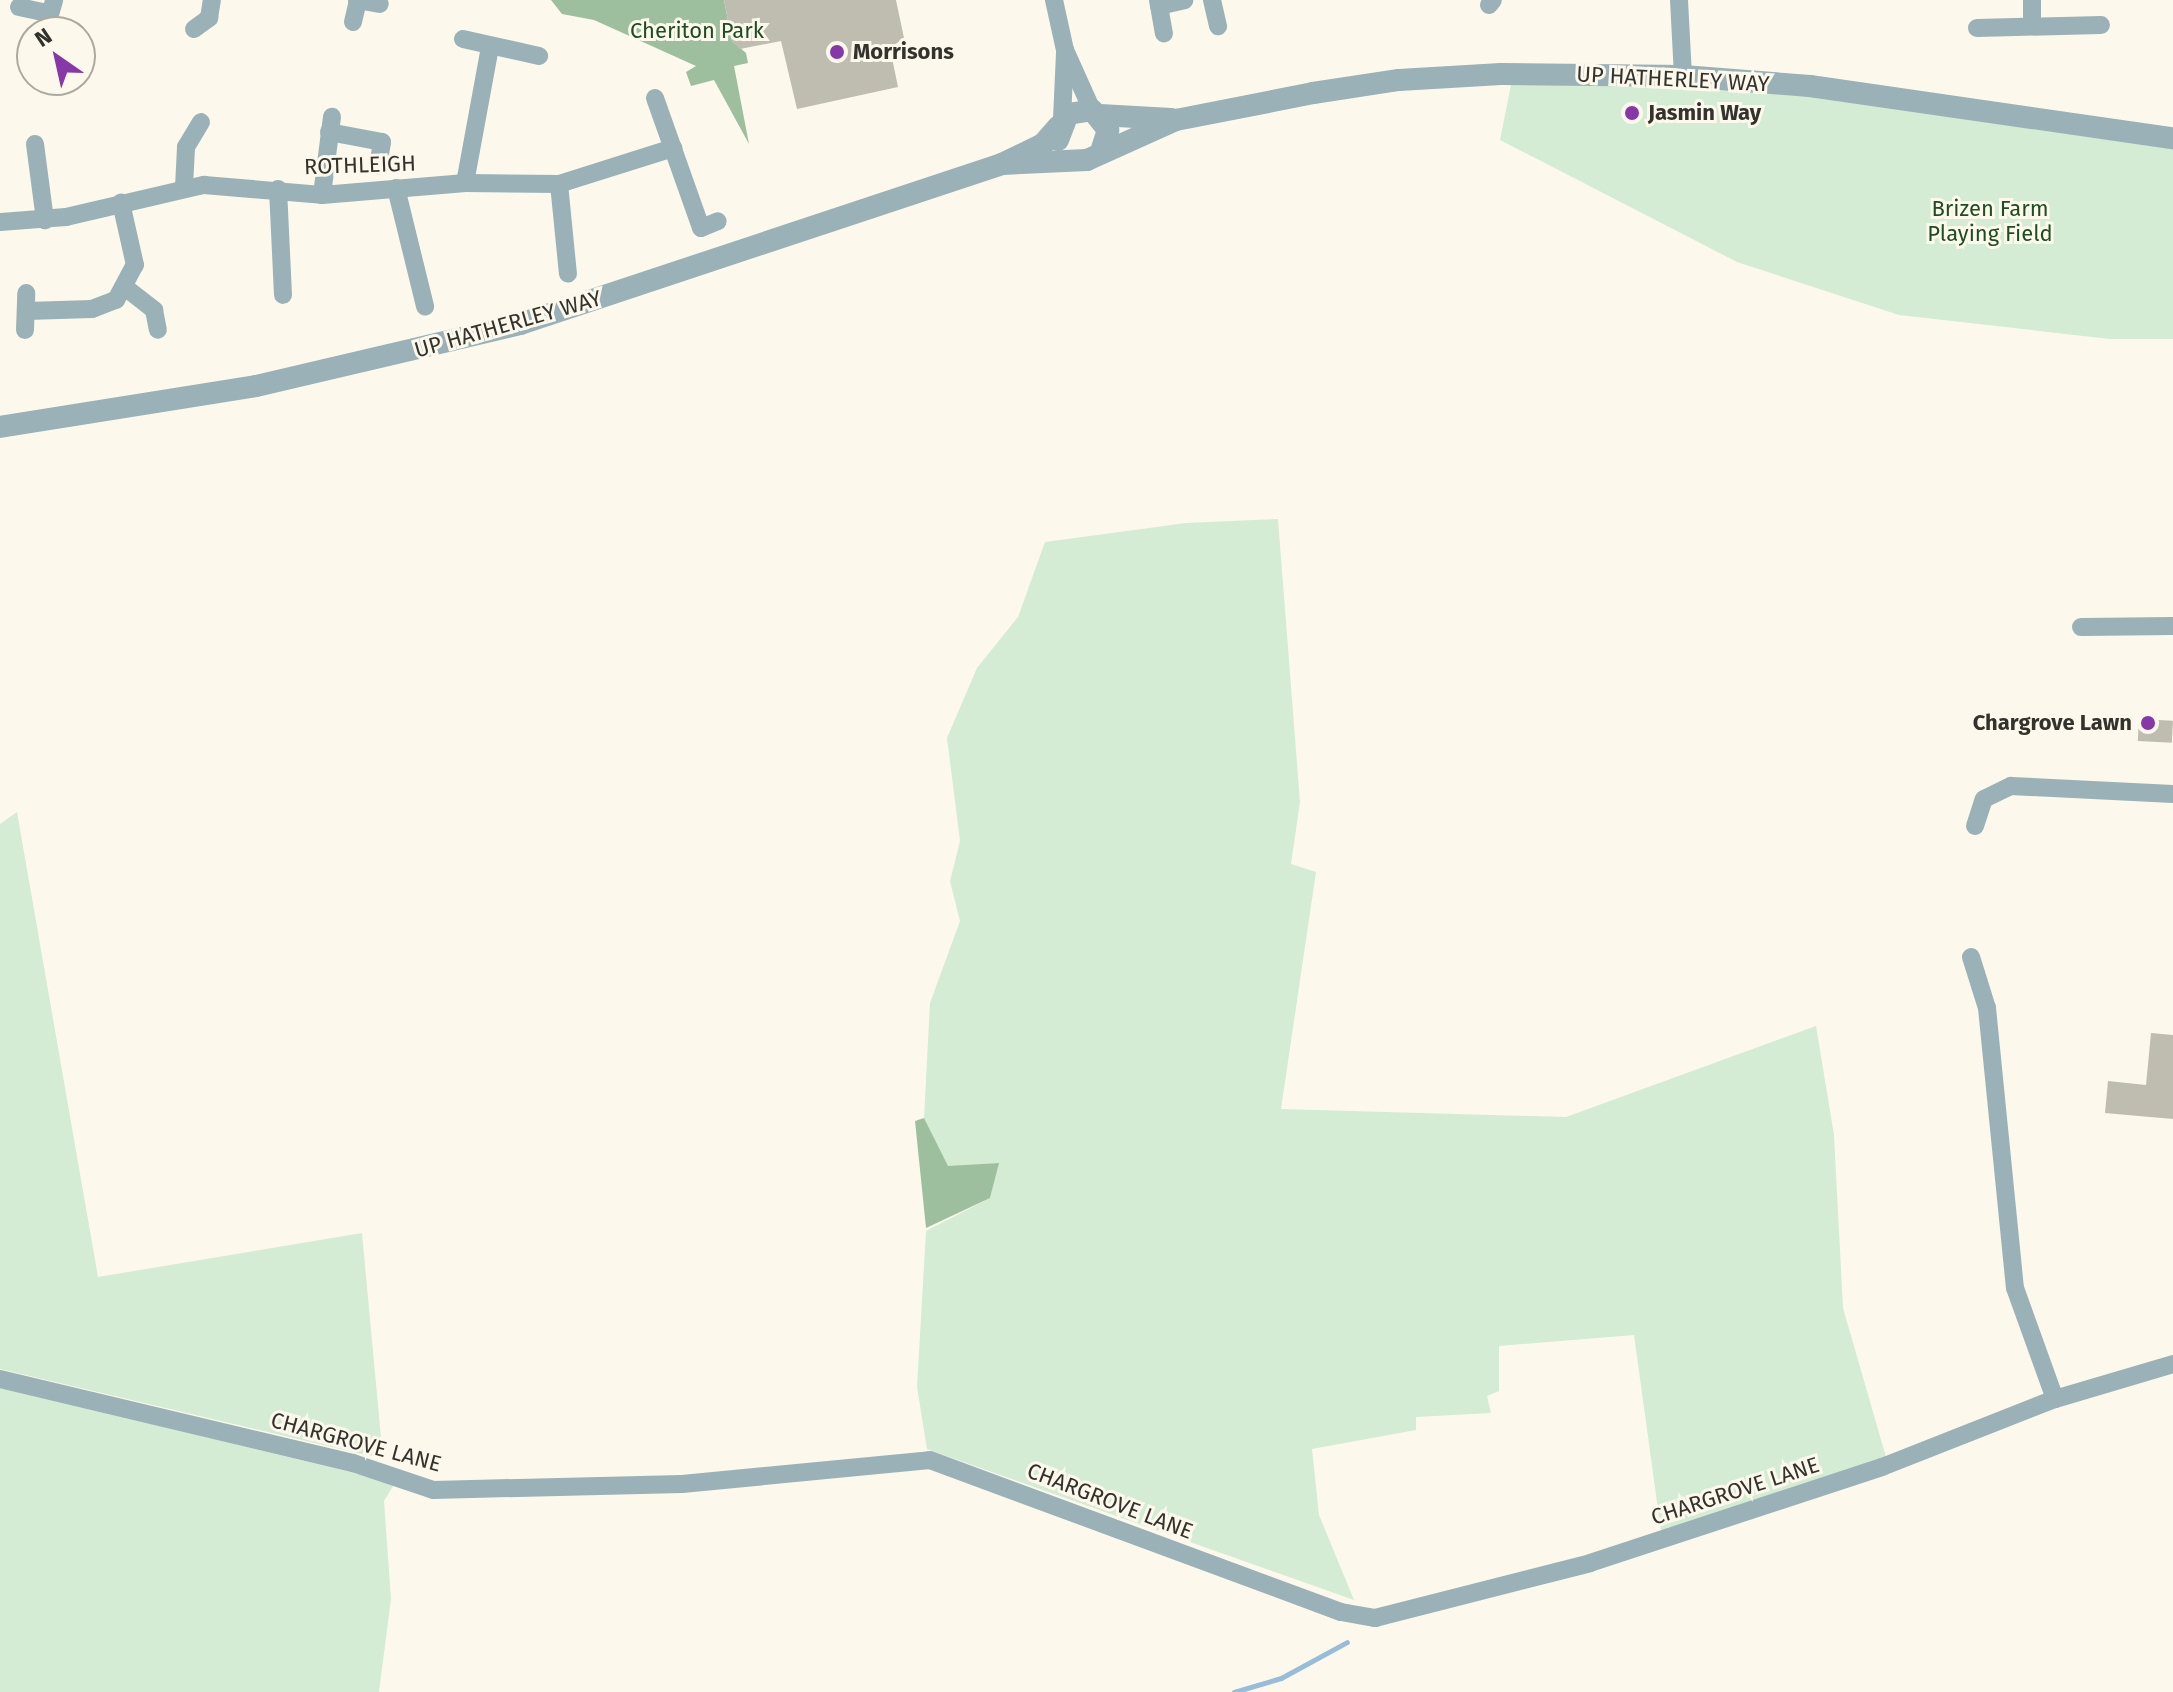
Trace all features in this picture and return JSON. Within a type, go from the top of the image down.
[{"type":"street","points":[[353,22],[358,0],[380,4]]},
{"type":"street","points":[[1054,0],[1065,50],[1109,134],[1101,152],[1078,159],[1060,146],[1065,50]]},
{"type":"street","points":[[1164,33],[1158,3],[1184,0]]},
{"type":"street","points":[[1212,0],[1218,26]]},
{"type":"street","points":[[1679,0],[1683,76]]},
{"type":"street","points":[[2032,0],[2032,26]]},
{"type":"street","points":[[19,7],[49,15]]},
{"type":"street","points":[[1977,28],[2032,26],[2063,30],[2101,25]]},
{"type":"street","points":[[463,39],[539,56]]},
{"type":"street","points":[[465,183],[490,47]]},
{"type":"street","name":"UP HATHERLEY WAY","points":[[1101,152],[1176,120],[1399,80],[1683,76],[1810,86],[2172,138]]},
{"type":"street","points":[[655,98],[701,228],[718,221]]},
{"type":"street","points":[[1060,123],[1096,113]]},
{"type":"street","name":"UP HATHERLEY WAY","points":[[1096,113],[1176,120]]},
{"type":"street","points":[[184,187],[186,147],[201,122]]},
{"type":"street","name":"UP HATHERLEY WAY","points":[[0,427],[256,386],[520,324],[1002,164],[1043,144],[1060,123]]},
{"type":"street","points":[[322,195],[330,125],[382,142],[378,166]]},
{"type":"street","points":[[35,144],[45,220]]},
{"type":"street","name":"ROTHLEIGH","points":[[0,222],[45,220],[184,187],[278,189],[322,195],[465,183],[559,184],[673,148]]},
{"type":"street","name":"UP HATHERLEY WAY","points":[[1002,164],[1078,159]]},
{"type":"street","points":[[559,184],[568,274]]},
{"type":"street","points":[[396,188],[425,306]]},
{"type":"street","points":[[278,189],[283,295]]},
{"type":"street","points":[[25,330],[26,302],[100,307],[126,288],[135,255],[121,203]]},
{"type":"street","points":[[280,276],[299,275]]},
{"type":"street","points":[[126,288],[154,310],[158,330]]},
{"type":"street","points":[[2081,627],[2173,626]]},
{"type":"street","points":[[1975,826],[1984,799],[2011,786],[2173,794]]},
{"type":"street","points":[[1971,957],[1987,1008],[2015,1288],[2055,1399]]},
{"type":"street","name":"CHARGROVE LANE","points":[[0,1379],[353,1463],[433,1490],[682,1484],[930,1460],[1341,1612],[1375,1618],[1504,1587],[1752,1511],[2055,1399],[2173,1364]]},
{"type":"green space","name":"Cheriton Park","points":[[551,0],[724,0],[732,41],[746,53],[748,63],[734,66],[749,144],[714,80],[691,86],[686,72],[696,66],[594,20],[562,14]]},
{"type":"green space","name":"Brizen Farm Playing Field","points":[[1513,75],[1683,76],[2173,138],[2173,339],[2110,339],[1899,315],[1737,262],[1500,140]]},
{"type":"green space","points":[[1278,519],[1300,802],[1291,864],[1316,872],[1281,1109],[1566,1117],[1816,1026],[1834,1135],[1843,1308],[1886,1457],[1661,1531],[1634,1335],[1499,1346],[1499,1391],[1487,1396],[1491,1413],[1416,1417],[1416,1430],[1312,1449],[1319,1515],[1354,1600],[927,1449],[917,1387],[926,1231],[990,1198],[998,1163],[947,1167],[924,1118],[930,1003],[960,921],[950,881],[960,841],[947,738],[977,668],[1018,617],[1045,542],[1186,523]]},
{"type":"green space","points":[[17,812],[98,1277],[362,1233],[383,1459],[0,1369],[0,824]]},
{"type":"green space","points":[[924,1118],[948,1166],[999,1163],[990,1198],[926,1228],[915,1121]]},
{"type":"green space","points":[[0,1387],[395,1483],[384,1501],[391,1599],[379,1692],[0,1692]]},
{"type":"building","name":"Morrisons","points":[[724,0],[896,0],[904,38],[890,48],[898,87],[797,109],[781,41],[740,49],[732,41]]},
{"type":"building","name":"Chargrove Lawn","points":[[2139,719],[2173,721],[2172,743],[2138,741]]},
{"type":"building","points":[[2151,1033],[2173,1035],[2173,1119],[2105,1113],[2108,1081],[2146,1085]]},
{"type":"waterway","points":[[1234,1692],[1281,1678],[1347,1642]]},
{"type":"place","name":"Morrisons","points":[[837,52]]},
{"type":"place","name":"Jasmin Way","points":[[1632,113]]},
{"type":"place","name":"Chargrove Lawn","points":[[2148,723]]}]
